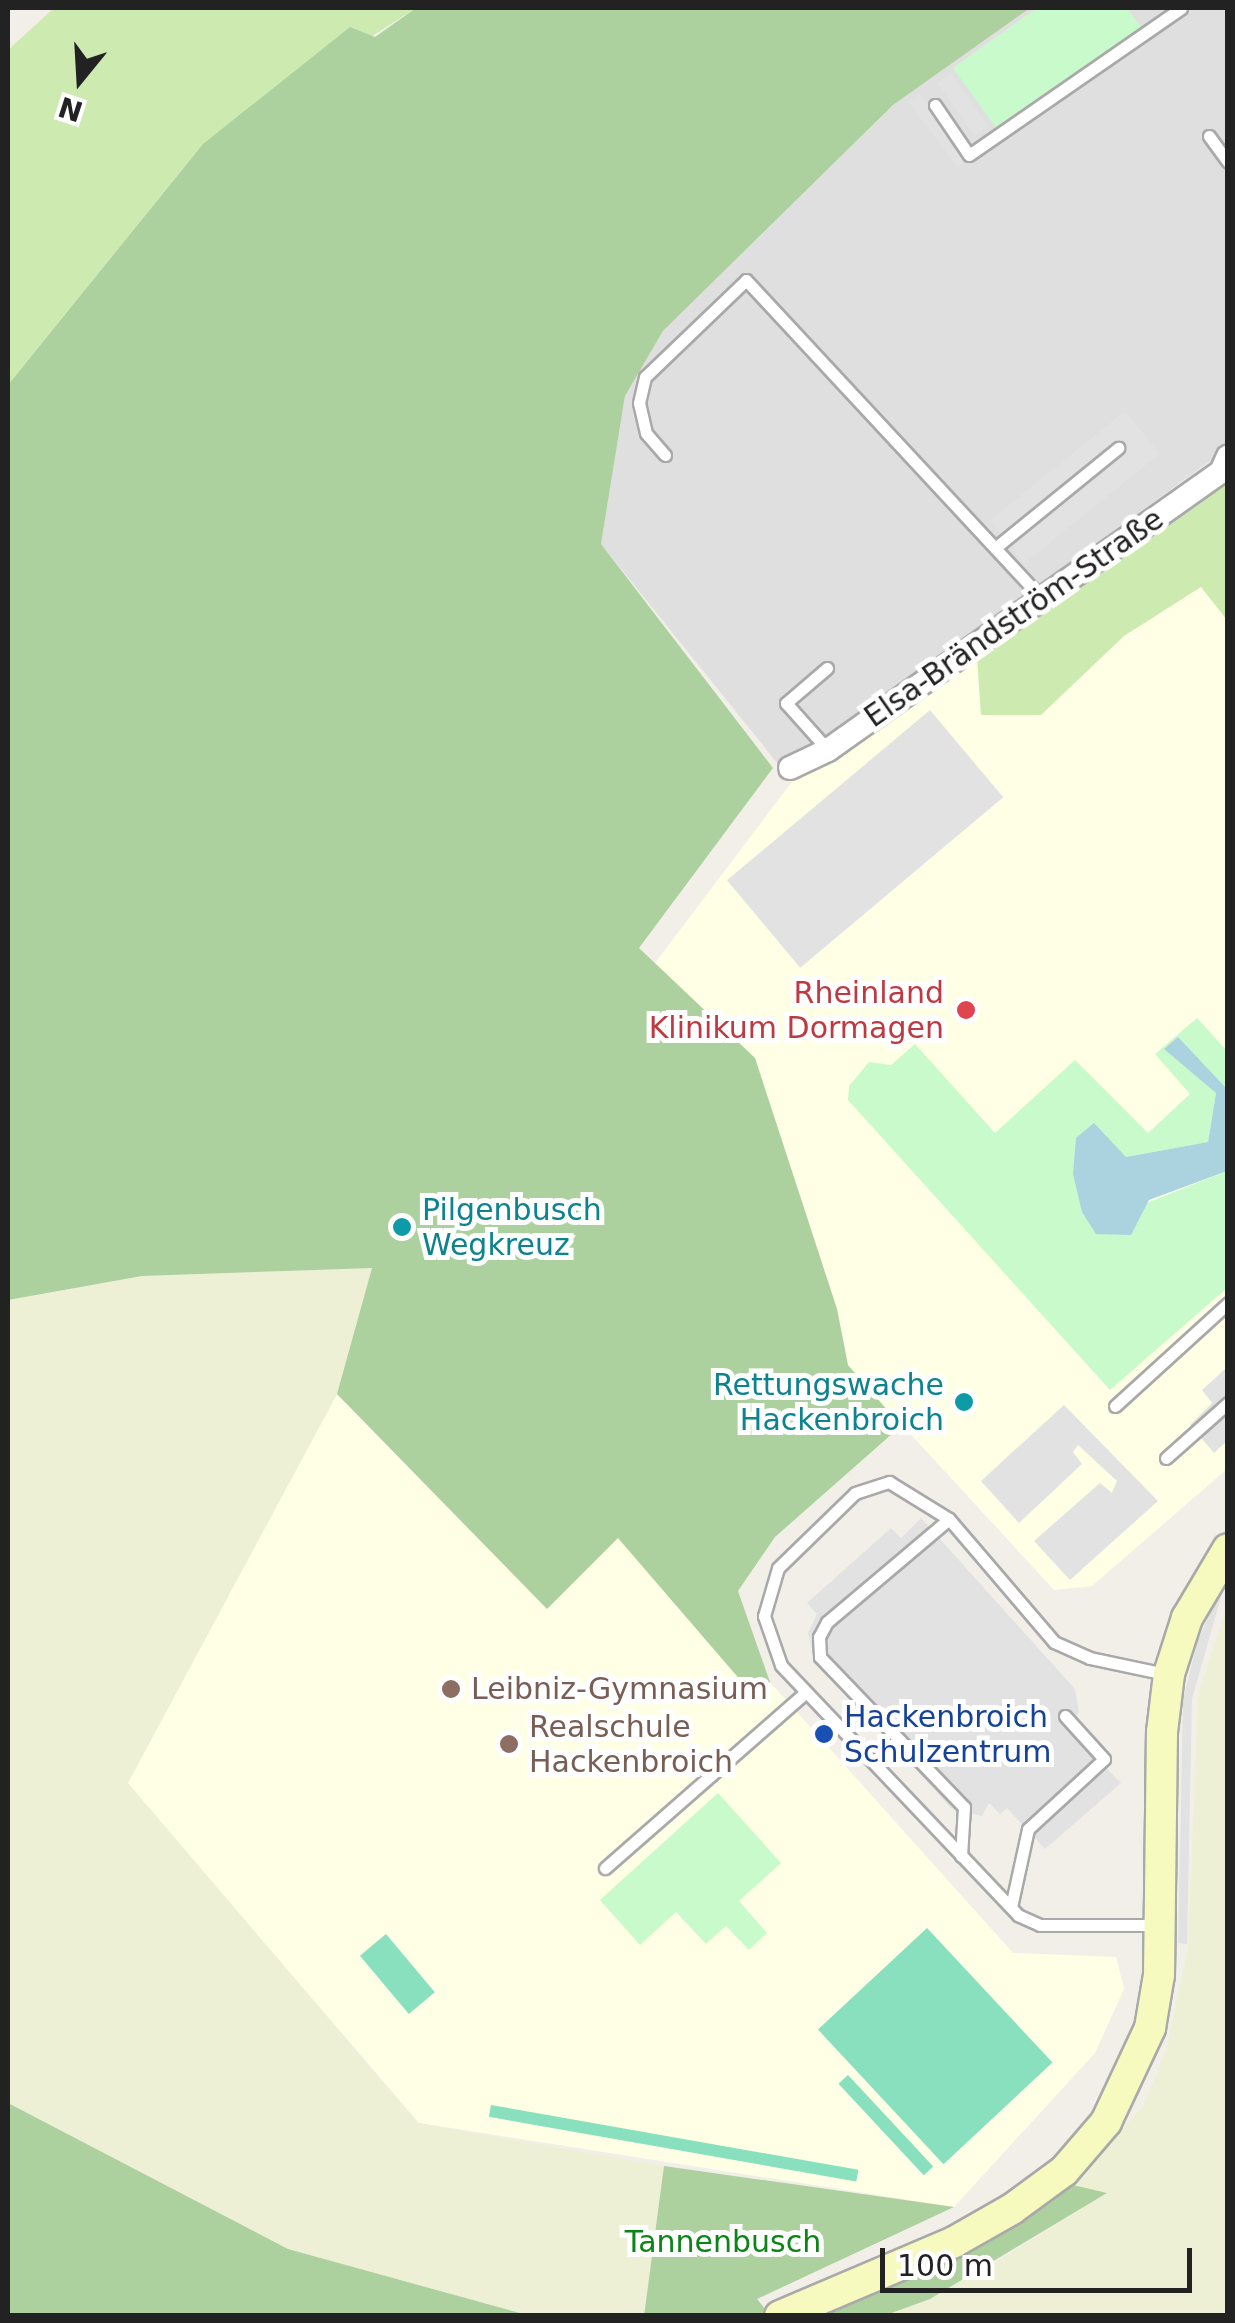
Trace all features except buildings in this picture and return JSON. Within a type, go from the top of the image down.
[{"type":"street","name":"Elsa-Brändström-Straße","points":[[790,768],[828,750],[1221,472],[1228,456]]},
{"type":"street","points":[[780,2316],[954,2242],[1064,2171],[1106,2122],[1133,2073],[1150,2028],[1162,1926],[1162,1732],[1170,1674],[1187,1618],[1228,1549]]},
{"type":"lane","points":[[935,105],[970,154],[1181,8]]},
{"type":"lane","points":[[1209,136],[1228,162]]},
{"type":"lane","points":[[665,455],[646,433],[639,403],[645,377],[746,280],[1042,598]]},
{"type":"lane","points":[[995,548],[1118,448]]},
{"type":"lane","points":[[827,668],[786,703],[828,750]]},
{"type":"lane","points":[[1116,1406],[1228,1303]]},
{"type":"lane","points":[[1166,1458],[1228,1403]]},
{"type":"lane","points":[[1162,1926],[1040,1925],[1011,1907],[781,1665],[764,1616],[778,1568],[855,1493],[889,1482],[949,1519],[1054,1642],[1090,1658],[1170,1674]]},
{"type":"lane","points":[[949,1519],[827,1622],[819,1637],[820,1657],[964,1807],[961,1856]]},
{"type":"lane","points":[[605,1868],[806,1692]]},
{"type":"lane","points":[[1011,1907],[1028,1829],[1104,1758],[1065,1716]]},
{"type":"shaded area","points":[[1030,8],[1227,8],[1227,449],[782,769],[601,544],[625,396],[663,331],[893,105]]},
{"type":"shaded area","points":[[951,73],[988,126],[974,136],[937,83]]},
{"type":"shaded area","points":[[919,93],[969,159],[958,168],[908,101]]},
{"type":"shaded area","points":[[1125,411],[1160,454],[1024,563],[990,521]]},
{"type":"shaded area","name":"Rheinland Klinikum Dormagen","points":[[1228,479],[1227,1469],[1092,1586],[1054,1590],[848,1366],[837,1309],[755,1058],[655,963],[794,779]]},
{"type":"shaded area","points":[[930,710],[1003,797],[800,968],[727,880]]},
{"type":"shaded area","points":[[372,1268],[337,1394],[128,1783],[418,2123],[664,2166],[644,2315],[527,2315],[288,2249],[8,2103],[8,1300],[142,1276]]},
{"type":"shaded area","points":[[1227,1367],[1227,1441],[1214,1453],[1190,1425],[1212,1403],[1202,1390]]},
{"type":"shaded area","points":[[337,1394],[546,1608],[618,1538],[754,1695],[770,1682],[1013,1953],[1116,1957],[1124,1989],[1095,2053],[954,2207],[419,2123],[127,1783]]},
{"type":"shaded area","points":[[1064,1405],[1158,1501],[1070,1580],[1034,1541],[1100,1483],[1112,1493],[1117,1481],[1078,1445],[1073,1452],[1082,1464],[1019,1523],[981,1481]]},
{"type":"shaded area","points":[[921,1518],[1075,1689],[1079,1712],[1068,1729],[1121,1783],[1045,1849],[1007,1808],[1000,1814],[989,1803],[982,1816],[951,1808],[814,1657],[808,1633],[817,1614],[807,1603],[891,1528],[901,1538]]},
{"type":"shaded area","points":[[1227,1576],[1192,1699],[1187,1944],[1178,1943],[1183,1700],[1198,1640]]},
{"type":"shaded area","points":[[1227,1608],[1227,2315],[886,2316],[989,2266],[1106,2194],[1069,2184],[1143,2107],[1166,2050],[1188,1949],[1198,1693]]},
{"type":"green space","points":[[54,8],[416,8],[203,144],[8,385],[8,50]]},
{"type":"green space","points":[[416,8],[1030,8],[893,105],[663,331],[625,396],[601,544],[773,768],[639,948],[755,1058],[837,1309],[848,1365],[901,1426],[775,1537],[738,1591],[770,1682],[754,1696],[618,1538],[547,1609],[337,1394],[372,1268],[142,1276],[8,1300],[8,385],[203,144],[350,27],[375,37]]},
{"type":"green space","points":[[1037,8],[1127,8],[1141,27],[997,129],[953,68]]},
{"type":"green space","points":[[1227,478],[1227,620],[1201,587],[1124,636],[1041,715],[981,715],[977,658]]},
{"type":"green space","points":[[1197,1018],[1227,1051],[1227,1089],[1178,1038],[1185,1060],[1216,1093],[1208,1142],[1126,1157],[1081,1186],[1082,1212],[1094,1224],[1227,1171],[1227,1288],[1110,1390],[848,1100],[849,1086],[869,1062],[891,1065],[915,1044],[995,1133],[1075,1060],[1148,1133],[1190,1094],[1155,1054]]},
{"type":"green space","points":[[718,1793],[781,1863],[739,1901],[767,1933],[749,1950],[726,1926],[706,1944],[676,1912],[640,1945],[600,1900]]},
{"type":"green space","points":[[927,1928],[1052,2063],[944,2164],[818,2030]]},
{"type":"green space","points":[[386,1934],[435,1992],[409,2014],[360,1956]]},
{"type":"green space","points":[[848,2075],[933,2166],[924,2175],[838,2084]]},
{"type":"green space","points":[[8,2103],[288,2249],[527,2315],[8,2315]]},
{"type":"green space","points":[[491,2105],[858,2170],[856,2182],[489,2117]]},
{"type":"green space","name":"Tannenbusch","points":[[664,2166],[954,2207],[757,2299],[770,2315],[644,2316]]},
{"type":"green space","points":[[1069,2184],[1107,2193],[930,2299],[886,2315],[801,2316]]},
{"type":"water","points":[[1178,1037],[1227,1089],[1227,1171],[1149,1200],[1131,1235],[1096,1234],[1082,1212],[1073,1174],[1076,1138],[1094,1123],[1126,1157],[1208,1142],[1216,1093],[1164,1049]]},
{"type":"place","name":"Rheinland Klinikum Dormagen","points":[[966,1010]]},
{"type":"place","name":"Pilgenbusch Wegkreuz","points":[[402,1227]]},
{"type":"place","name":"Rettungswache Hackenbroich","points":[[964,1402]]},
{"type":"place","name":"Leibniz-Gymnasium","points":[[451,1689]]},
{"type":"place","name":"Hackenbroich Schulzentrum","points":[[824,1734]]},
{"type":"place","name":"Realschule Hackenbroich","points":[[509,1744]]}]
